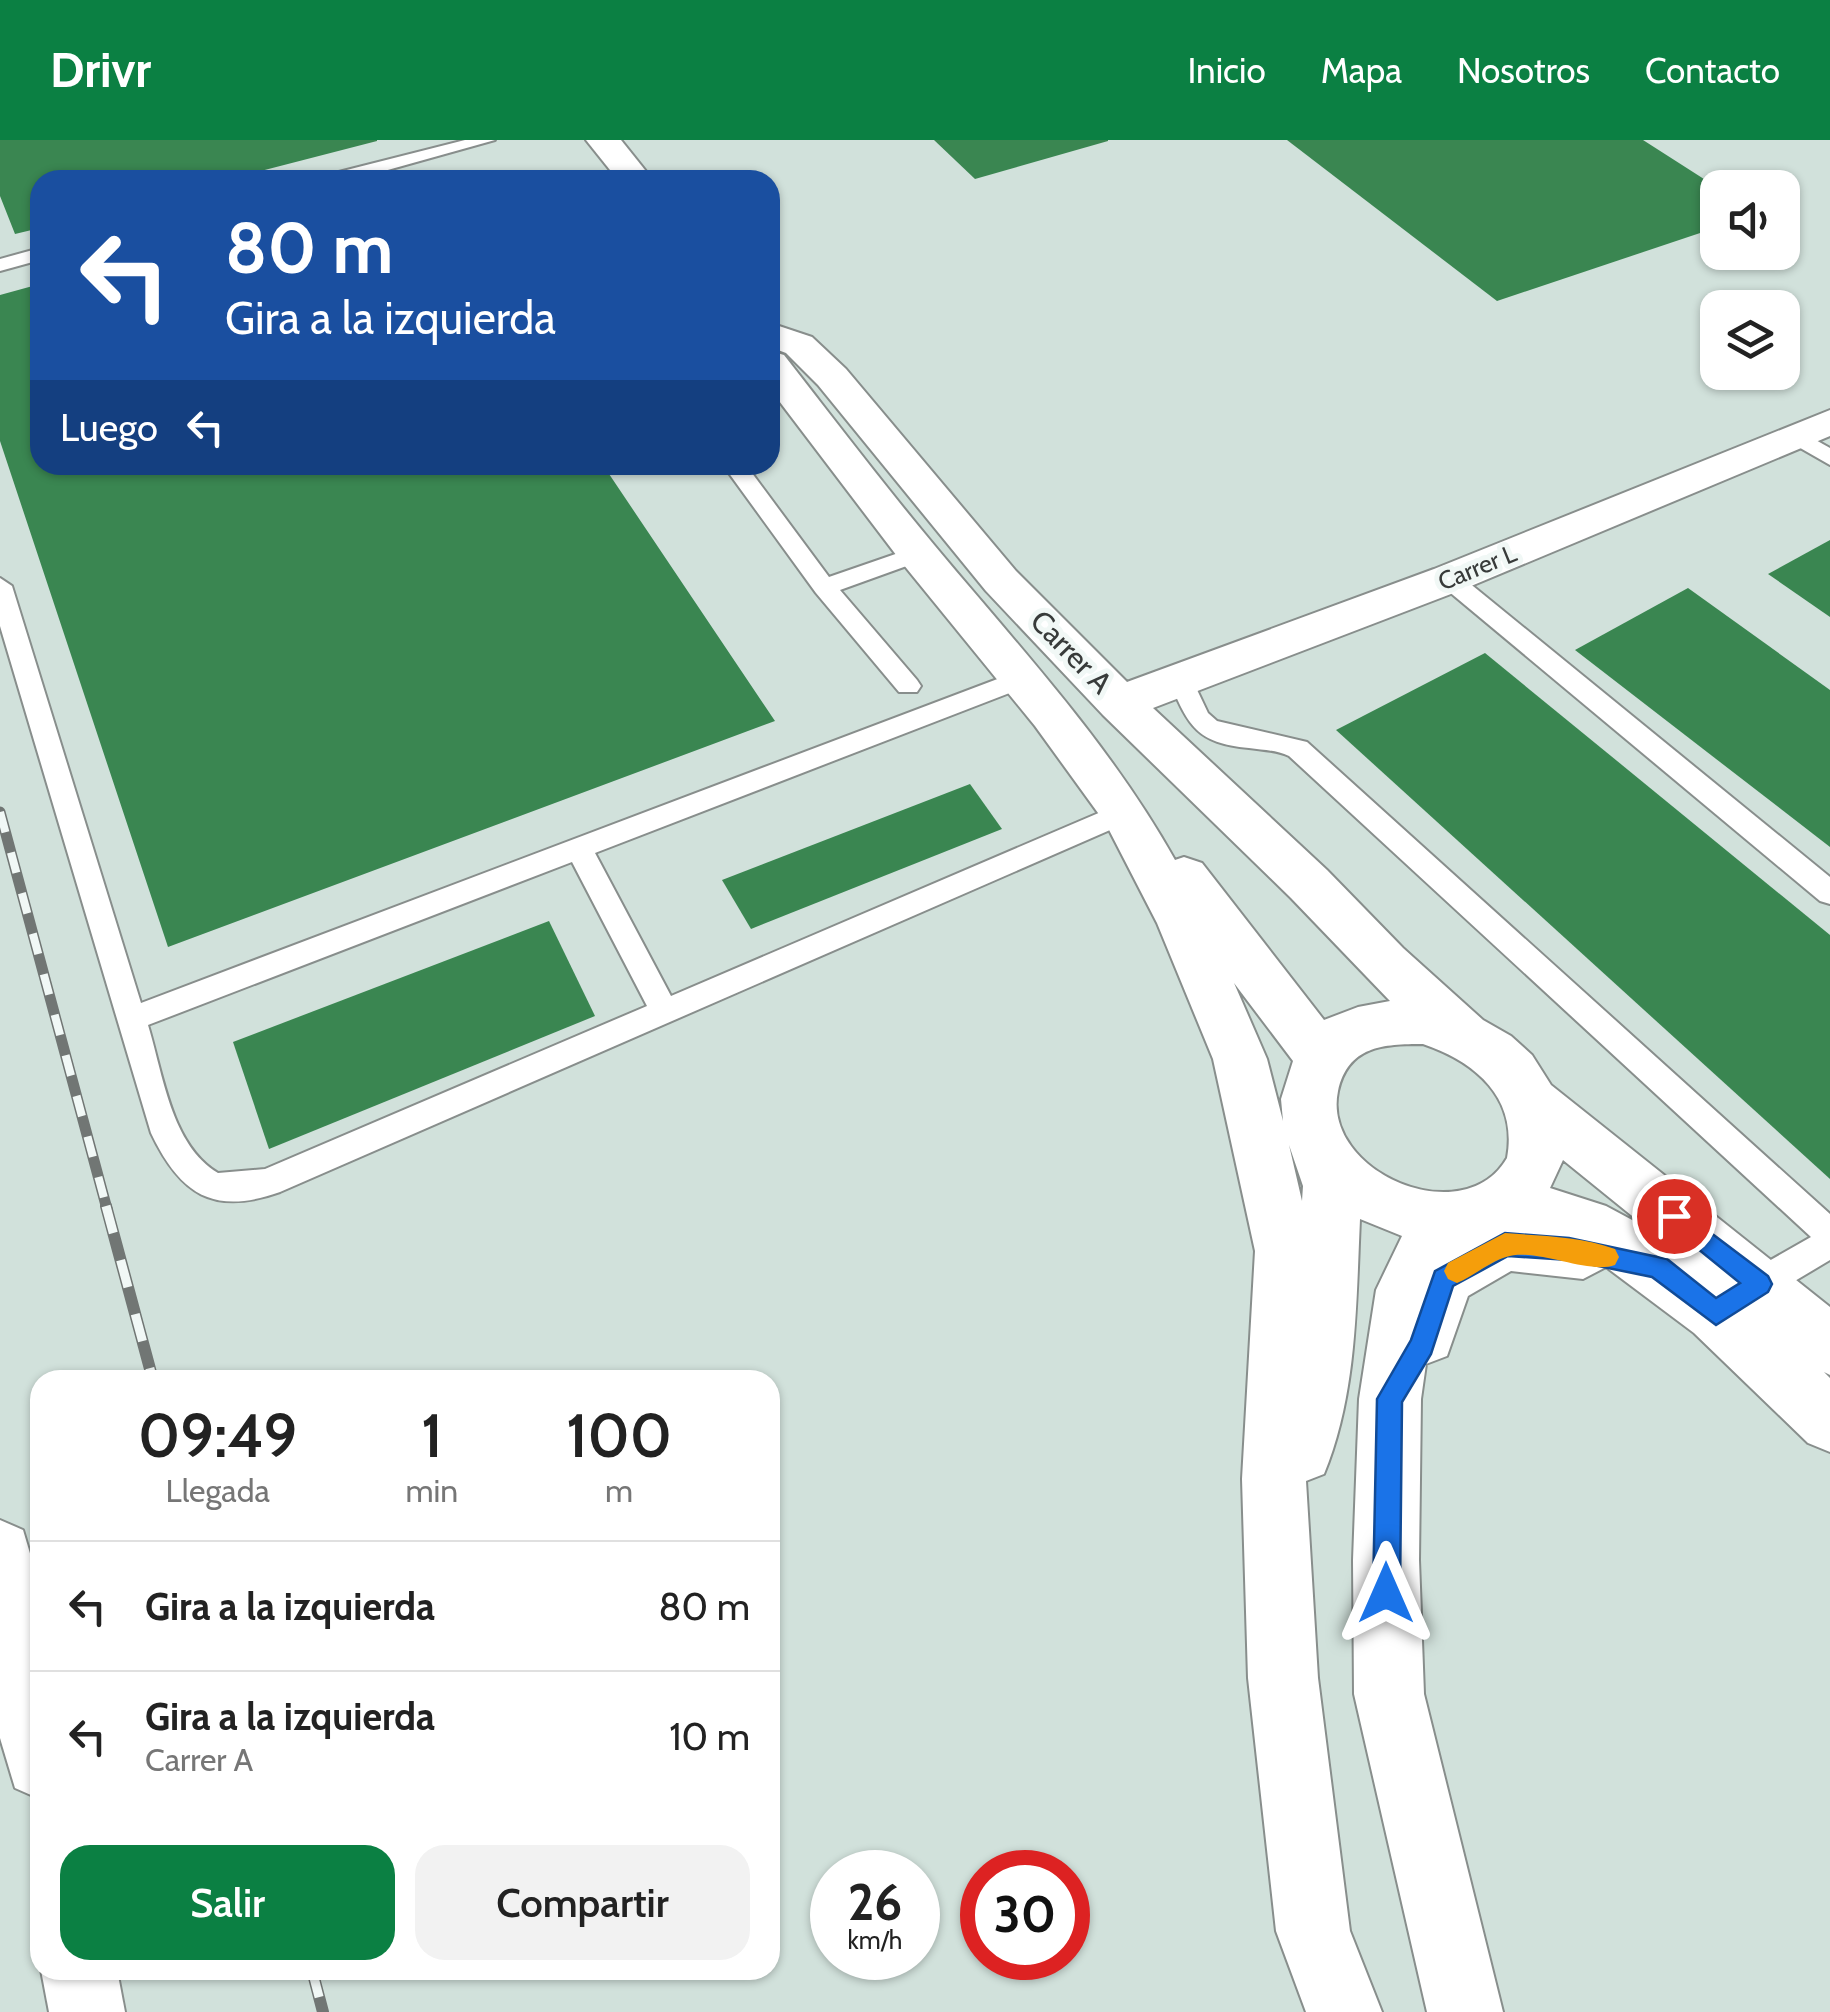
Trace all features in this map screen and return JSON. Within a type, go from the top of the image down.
[{"type":"street","points":[[603,140],[628,170]]},
{"type":"street","name":"Carrer A","points":[[780,338],[799,345],[832,376],[1001,580],[1119,703],[1309,884],[1384,963],[1463,1034]]},
{"type":"street","name":"Carrer A","points":[[780,376],[918,554],[1036,696],[1042,680],[1114,752],[1240,861],[1308,917],[1384,963]]},
{"type":"street","name":"Carrer L","points":[[1119,703],[1819,438]]},
{"type":"street","points":[[1036,696],[1128,820],[1188,881],[1320,1057]]},
{"type":"street","points":[[1128,820],[1182,924],[1240,1059],[1285,1251],[1274,1479],[1282,1678],[1313,1930],[1344,2012]]},
{"type":"street","points":[[1282,1678],[1300,1458],[1324,1350],[1332,1186],[1315,1140],[1306,1096],[1320,1057],[1347,1034],[1382,1022],[1423,1022],[1463,1034],[1492,1052],[1517,1075],[1533,1102],[1738,1298],[1830,1421]]},
{"type":"street","points":[[1466,2012],[1389,1694],[1386,1560],[1390,1399],[1406,1290],[1472,1212],[1530,1177],[1540,1141],[1533,1102]]},
{"type":"street","points":[[1315,1140],[1344,1180],[1390,1209],[1472,1212],[1582,1224],[1658,1267],[1738,1298],[1830,1346]]},
{"type":"street","points":[[1390,1399],[1422,1346],[1443,1279],[1505,1244],[1569,1249],[1658,1267]]},
{"type":"street","points":[[0,1553],[30,1710]]},
{"type":"street","points":[[81,1980],[87,2012]]},
{"type":"lane","points":[[369,170],[486,140]]},
{"type":"lane","points":[[0,265],[30,257]]},
{"type":"lane","points":[[741,475],[824,587],[908,686]]},
{"type":"lane","points":[[824,587],[918,554]]},
{"type":"lane","points":[[1449,579],[1830,893]]},
{"type":"lane","points":[[0,586],[166,1133],[181,1162],[208,1185],[235,1192],[269,1182],[664,1011],[1128,820]]},
{"type":"lane","points":[[1181,681],[1201,722],[1237,740],[1280,738],[1298,748],[1830,1234]]},
{"type":"lane","points":[[130,1020],[579,850],[1036,696]]},
{"type":"lane","points":[[579,850],[664,1011]]},
{"type":"lane","points":[[1738,1298],[1830,1243]]},
{"type":"shaded area","points":[[0,140],[1830,140],[1830,2012],[0,2012]]},
{"type":"building","points":[[0,140],[377,140],[265,170],[30,170],[30,230],[15,234],[0,196]]},
{"type":"building","points":[[934,140],[1108,140],[1108,141],[975,179]]},
{"type":"building","points":[[1287,140],[1643,140],[1700,176],[1700,233],[1497,301]]},
{"type":"building","points":[[30,287],[30,475],[610,475],[775,721],[168,947],[0,441],[0,295]]},
{"type":"building","points":[[1830,540],[1830,617],[1768,574]]},
{"type":"building","points":[[1688,588],[1830,690],[1830,847],[1575,650]]},
{"type":"building","points":[[1485,653],[1830,935],[1830,1179],[1336,730]]},
{"type":"building","points":[[970,784],[1002,829],[751,929],[722,880]]},
{"type":"building","points":[[549,921],[595,1016],[269,1149],[233,1042]]},
{"type":"railway","points":[[0,812],[107,1209]]},
{"type":"railway","points":[[106,1206],[150,1370]]},
{"type":"railway","points":[[315,1980],[323,2012]]},
{"type":"slow traffic","points":[[1457,1271],[1505,1244],[1569,1249],[1606,1257]]},
{"type":"route","points":[[1386,1593],[1390,1399],[1422,1346],[1443,1279],[1505,1244],[1569,1249],[1658,1267],[1716,1313],[1760,1284],[1674,1216]]}]
